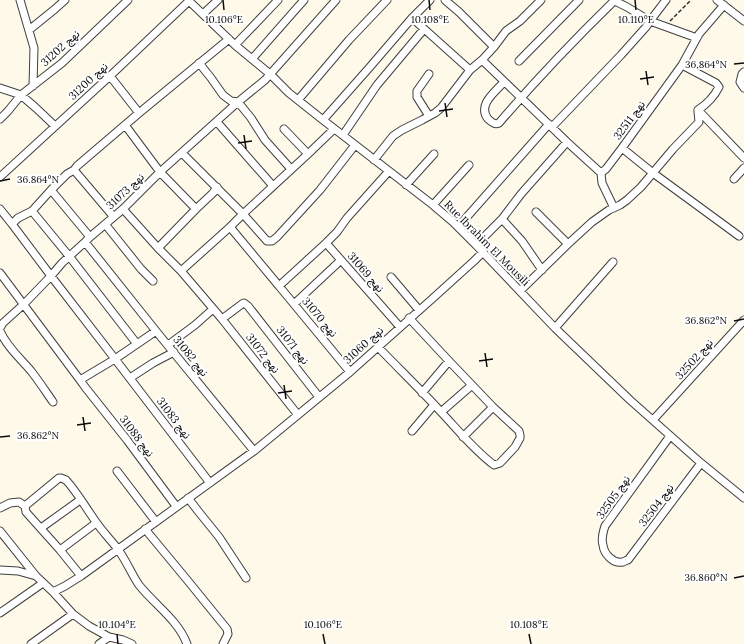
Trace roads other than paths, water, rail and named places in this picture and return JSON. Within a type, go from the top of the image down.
[{"type":"street","points":[[20,0],[34,48],[33,86]]},
{"type":"street","points":[[29,30],[65,0]]},
{"type":"street","name":"نهج 31202","points":[[0,119],[21,95],[62,63],[128,0]]},
{"type":"street","name":"Rue Ibrahim El Mousili","points":[[188,0],[235,45],[270,74],[289,93],[433,205],[458,227],[555,328],[630,400],[701,463],[744,498]]},
{"type":"street","name":"نهج 31200","points":[[0,177],[110,76],[188,0]]},
{"type":"street","points":[[203,14],[218,0]]},
{"type":"street","points":[[235,45],[278,0]]},
{"type":"street","points":[[252,59],[304,0]]},
{"type":"street","name":"نهج 31073","points":[[53,402],[31,371],[3,338],[0,329],[3,323],[24,304],[69,256],[113,216],[123,209],[160,172],[270,74],[336,0]]},
{"type":"street","points":[[298,100],[349,40],[387,0]]},
{"type":"street","points":[[322,120],[412,18],[430,0]]},
{"type":"street","points":[[445,0],[494,47]]},
{"type":"street","points":[[374,160],[393,136],[441,108],[470,70],[494,47],[506,31],[520,21],[541,0]]},
{"type":"street","points":[[519,61],[579,0]]},
{"type":"street","points":[[504,82],[487,102],[485,107],[487,117],[496,124],[499,124],[521,97],[613,0],[650,21],[697,38]]},
{"type":"street","points":[[458,227],[550,125],[621,55],[646,27],[666,0]]},
{"type":"street","points":[[717,0],[744,20]]},
{"type":"street","name":"نهج 32511","points":[[600,173],[606,169],[622,148],[682,65],[697,38],[724,5]]},
{"type":"street","points":[[412,18],[470,70]]},
{"type":"street","points":[[342,135],[377,85],[424,29]]},
{"type":"street","points":[[12,224],[18,218],[32,211],[67,174],[74,170],[139,113],[229,39]]},
{"type":"street","points":[[482,60],[600,173],[602,183],[614,208]]},
{"type":"street","points":[[199,63],[222,95],[230,101],[238,102],[251,118],[265,140],[291,169]]},
{"type":"street","points":[[682,65],[716,83],[719,87],[712,98],[698,110]]},
{"type":"street","points":[[744,72],[740,82],[744,88]]},
{"type":"street","points":[[429,74],[417,91],[417,96],[429,116]]},
{"type":"street","points":[[110,76],[139,113]]},
{"type":"street","points":[[0,88],[21,95],[55,126]]},
{"type":"street","points":[[698,110],[744,158]]},
{"type":"street","points":[[520,291],[592,222],[627,200],[641,186],[677,144],[699,122],[698,110]]},
{"type":"street","points":[[217,122],[272,186]]},
{"type":"street","points":[[125,125],[160,172],[196,209]]},
{"type":"street","points":[[284,129],[308,154]]},
{"type":"street","points":[[181,271],[334,129]]},
{"type":"street","points":[[476,245],[502,218],[567,142]]},
{"type":"street","points":[[182,153],[217,187],[267,241],[272,241],[320,190],[355,145]]},
{"type":"street","points":[[622,148],[739,236]]},
{"type":"street","points":[[406,185],[434,154]]},
{"type":"street","points":[[433,205],[469,166]]},
{"type":"street","points":[[734,179],[744,168]]},
{"type":"street","points":[[74,170],[113,216]]},
{"type":"street","points":[[279,286],[337,232],[346,218],[389,171]]},
{"type":"street","points":[[158,248],[213,193],[217,187]]},
{"type":"street","name":"نهج 31082","points":[[51,190],[156,331],[254,451]]},
{"type":"street","points":[[0,209],[115,359]]},
{"type":"street","name":"نهج 31072","points":[[123,209],[181,271],[298,415]]},
{"type":"street","points":[[32,211],[137,344]]},
{"type":"street","points":[[536,212],[568,244]]},
{"type":"street","points":[[502,218],[522,241],[542,270]]},
{"type":"street","points":[[105,224],[141,269],[153,281]]},
{"type":"street","name":"نهج 31070","points":[[230,227],[350,372]]},
{"type":"street","name":"نهج 31069","points":[[326,243],[400,327]]},
{"type":"street","name":"نهج 31060","points":[[210,483],[254,451],[350,372],[483,252]]},
{"type":"street","points":[[294,304],[341,260]]},
{"type":"street","points":[[555,328],[613,262]]},
{"type":"street","name":"نهج 31088","points":[[0,273],[176,506]]},
{"type":"street","points":[[391,277],[419,310]]},
{"type":"street","name":"نهج 31071","points":[[223,322],[242,304],[244,303],[248,306],[319,397]]},
{"type":"street","points":[[168,344],[195,325],[213,309]]},
{"type":"street","points":[[378,347],[488,461],[494,465],[500,463],[520,438],[519,431],[493,407],[410,318]]},
{"type":"street","name":"نهج 32502","points":[[653,420],[744,320]]},
{"type":"street","points":[[80,380],[115,359],[156,331]]},
{"type":"street","points":[[130,378],[153,363],[174,352]]},
{"type":"street","name":"نهج 31083","points":[[115,359],[210,483]]},
{"type":"street","points":[[422,393],[449,361]]},
{"type":"street","points":[[442,412],[472,385]]},
{"type":"street","points":[[412,431],[434,405]]},
{"type":"street","points":[[464,437],[493,407]]},
{"type":"street","name":"نهج 32505","points":[[628,560],[616,562],[610,559],[605,552],[602,545],[605,526],[670,436]]},
{"type":"street","name":"نهج 32504","points":[[628,560],[701,463]]},
{"type":"street","points":[[117,471],[156,522]]},
{"type":"street","points":[[25,506],[59,478],[66,480],[96,523],[117,548],[138,583],[156,604],[170,617],[185,638],[187,644]]},
{"type":"street","points":[[53,592],[81,576],[117,548],[210,483]]},
{"type":"street","points":[[188,498],[219,537],[246,578]]},
{"type":"street","points":[[41,528],[80,500]]},
{"type":"street","points":[[0,508],[10,502],[19,502],[25,506],[26,512],[81,576]]},
{"type":"street","points":[[60,550],[96,523]]},
{"type":"street","points":[[145,529],[227,629],[228,634],[223,644]]},
{"type":"street","points":[[0,531],[36,576],[73,614],[89,626],[109,637],[123,640],[132,644]]},
{"type":"street","points":[[0,570],[18,571],[36,576]]},
{"type":"street","points":[[0,613],[43,583]]},
{"type":"street","points":[[31,644],[73,614]]},
{"type":"street","points":[[99,644],[109,637]]}]
